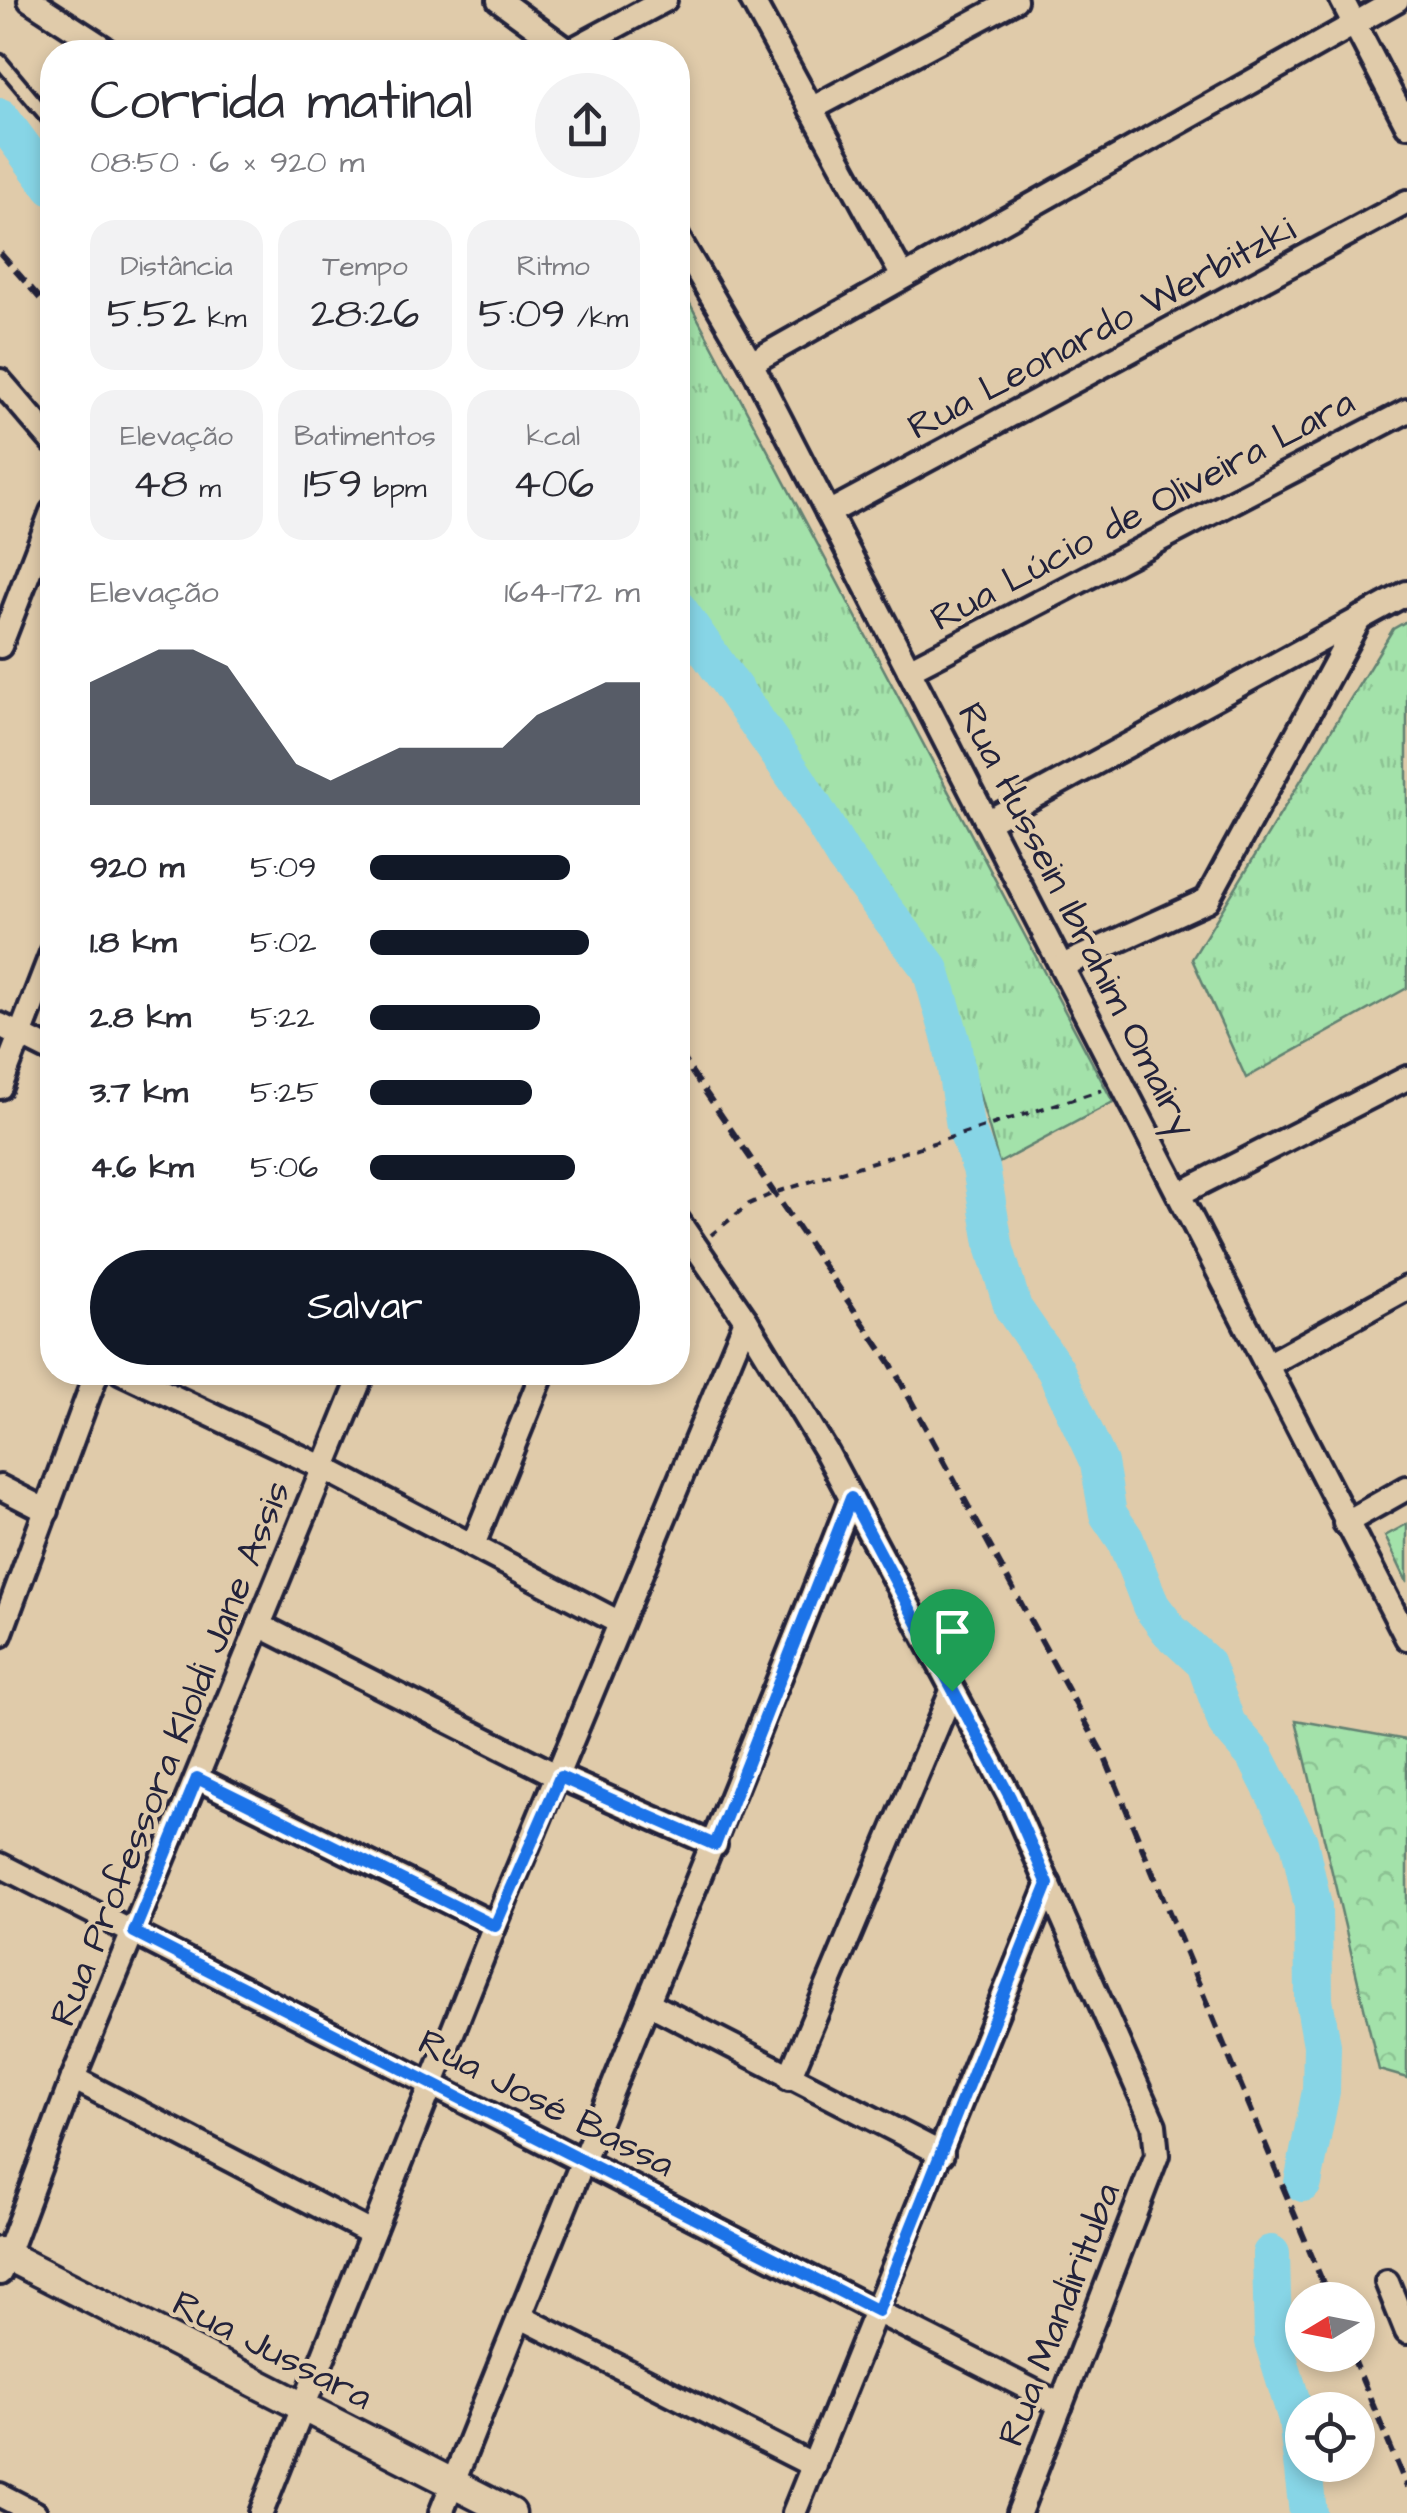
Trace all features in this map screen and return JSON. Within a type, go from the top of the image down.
[{"type":"street","points":[[30,0],[92,40]]},
{"type":"street","points":[[500,0],[553,40]]},
{"type":"street","points":[[591,40],[666,0]]},
{"type":"street","points":[[752,0],[902,274]]},
{"type":"street","points":[[811,110],[1016,0]]},
{"type":"street","points":[[1342,0],[1407,125]]},
{"type":"street","points":[[750,363],[902,274],[1397,0]]},
{"type":"street","name":"Rua Leonardo Werbitzki","points":[[828,512],[1407,202]]},
{"type":"street","name":"Rua Hussein Ibrahim Omairy","points":[[690,259],[828,512],[1407,1638]]},
{"type":"street","points":[[0,381],[40,427]]},
{"type":"street","name":"Rua Lúcio de Oliveira Lara","points":[[909,670],[1407,411]]},
{"type":"street","points":[[0,646],[40,543]]},
{"type":"street","points":[[987,822],[1407,593]]},
{"type":"street","points":[[1062,966],[1208,900],[1360,618]]},
{"type":"street","points":[[0,1087],[10,1030],[40,975]]},
{"type":"street","points":[[10,1030],[40,1046]]},
{"type":"street","points":[[1181,1192],[1407,1078]]},
{"type":"street","points":[[690,1239],[746,1320],[851,1498],[1010,1797],[1048,1884],[794,2513]]},
{"type":"street","points":[[1267,1365],[1407,1288]]},
{"type":"street","points":[[261,2513],[301,2404],[435,2083],[495,1926],[560,1777],[746,1320]]},
{"type":"street","points":[[0,1636],[92,1385]]},
{"type":"street","points":[[148,1385],[324,1468],[620,1623]]},
{"type":"street","name":"Rua Professora Kloldi Jane Assis","points":[[2,2260],[358,1385]]},
{"type":"street","points":[[473,1545],[538,1385]]},
{"type":"street","points":[[0,1488],[46,1511]]},
{"type":"street","points":[[1345,1523],[1407,1488]]},
{"type":"street","points":[[441,2513],[582,2160],[715,1845],[851,1498]]},
{"type":"street","points":[[259,1625],[560,1777],[715,1845]]},
{"type":"street","points":[[790,2078],[952,1691]]},
{"type":"street","points":[[197,1778],[495,1926]]},
{"type":"street","name":"Rua José Bassa","points":[[0,1865],[435,2083],[1060,2405]]},
{"type":"street","name":"Rua Mandirituba","points":[[1019,2513],[1157,2155],[1157,2139],[1048,1884]]},
{"type":"street","points":[[648,2002],[942,2154]]},
{"type":"street","points":[[73,2078],[371,2233]]},
{"type":"street","name":"Rua Jussara","points":[[2,2260],[301,2404],[511,2513]]},
{"type":"street","points":[[1387,2282],[1407,2332]]},
{"type":"street","points":[[519,2316],[814,2466]]},
{"type":"street","points":[[0,2496],[35,2513]]},
{"type":"lane","points":[[0,61],[40,109]]},
{"type":"path","points":[[696,1248],[749,1204],[774,1193],[1122,1083]]},
{"type":"green space","points":[[690,304],[1113,1102],[999,1163],[942,963],[848,841],[690,606]]},
{"type":"green space","points":[[1407,621],[1407,988],[1246,1078],[1192,959],[1393,629]]},
{"type":"green space","points":[[1407,1524],[1407,1582],[1385,1536]]},
{"type":"green space","points":[[1296,1720],[1407,1740],[1407,2078],[1379,2070]]},
{"type":"waterway","points":[[0,117],[40,171]]},
{"type":"waterway","points":[[690,626],[798,781],[844,857],[931,970],[952,1043],[965,1126],[981,1168],[995,1249],[1013,1308],[1055,1369],[1099,1463],[1108,1514],[1125,1539],[1151,1606],[1170,1631],[1205,1663],[1227,1724],[1256,1757],[1299,1842],[1313,1906],[1314,2000],[1322,2045],[1321,2091],[1303,2183]]},
{"type":"waterway","points":[[1271,2254],[1273,2341],[1297,2419],[1308,2513]]},
{"type":"railway","points":[[0,253],[40,298]]},
{"type":"railway","points":[[690,1070],[891,1364],[1105,1758],[1323,2282]]},
{"type":"railway","points":[[1359,2372],[1407,2487]]},
{"type":"route","points":[[851,1498],[952,1691],[1010,1797],[1048,1884],[878,2311],[134,1932],[197,1778],[495,1926],[560,1777],[715,1845],[851,1498]]}]
